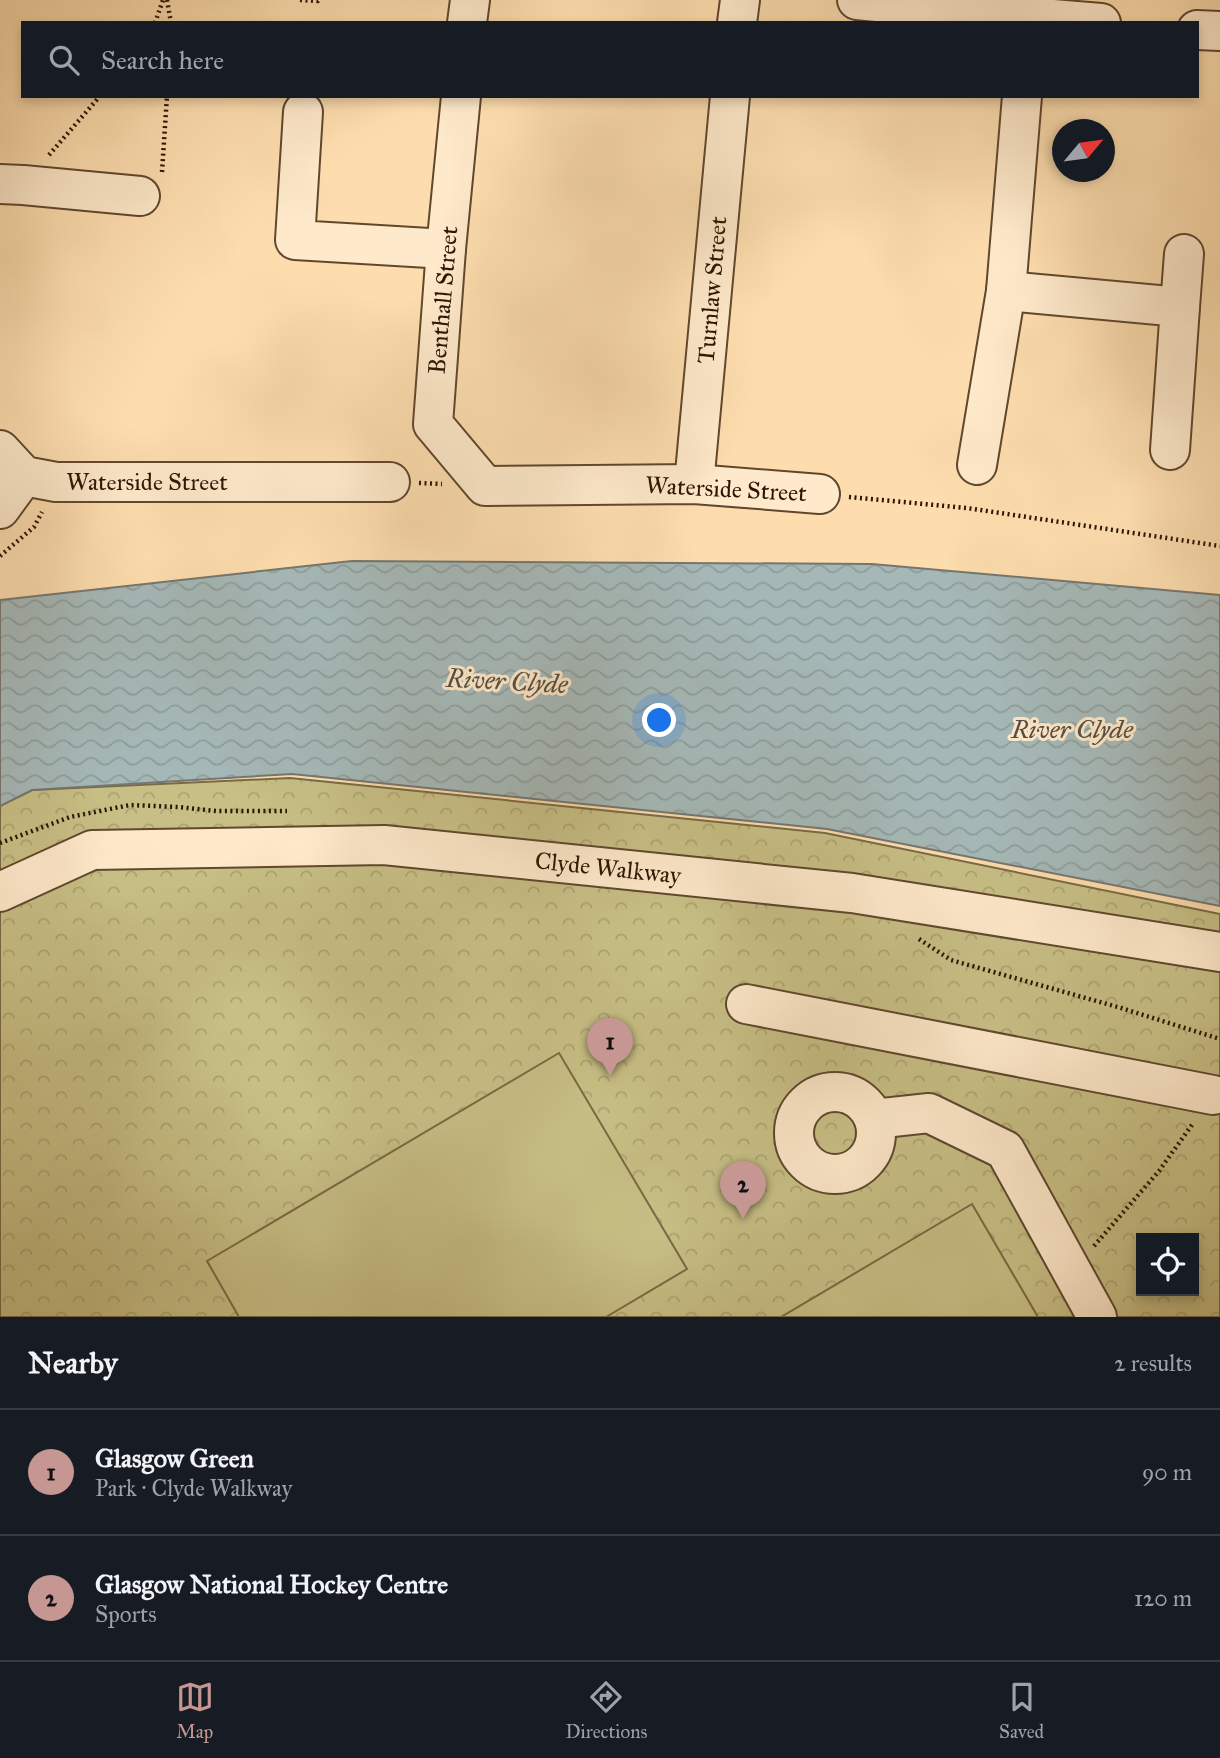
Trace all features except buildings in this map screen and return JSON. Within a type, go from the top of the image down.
[{"type":"street","points":[[467,21],[470,0]]},
{"type":"street","points":[[737,21],[740,0]]},
{"type":"street","points":[[873,1],[1053,21]]},
{"type":"street","points":[[1199,30],[1220,32]]},
{"type":"street","name":"Benthall Street","points":[[461,98],[433,424],[485,486]]},
{"type":"street","name":"Turnlaw Street","points":[[694,484],[730,98]]},
{"type":"street","points":[[977,465],[1006,291],[1022,98]]},
{"type":"street","points":[[303,112],[295,240],[446,249]]},
{"type":"street","points":[[11,185],[140,195]]},
{"type":"street","points":[[1170,450],[1184,254]]},
{"type":"street","points":[[1006,291],[1180,307]]},
{"type":"street","points":[[0,509],[12,463]]},
{"type":"street","name":"Waterside Street","points":[[12,463],[56,482],[390,482]]},
{"type":"street","name":"Waterside Street","points":[[485,486],[694,484],[820,494]]},
{"type":"street","name":"Clyde Walkway","points":[[0,891],[92,850],[384,845],[852,893],[1220,952]]},
{"type":"street","points":[[746,1004],[1210,1101]]},
{"type":"street","points":[[874,1119],[929,1113],[1005,1150],[1097,1317]]},
{"type":"path","points":[[156,21],[165,0]]},
{"type":"path","points":[[165,0],[170,21]]},
{"type":"path","points":[[300,0],[319,0]]},
{"type":"path","points":[[11,185],[98,98]]},
{"type":"path","points":[[140,195],[161,184],[167,98]]},
{"type":"path","name":"Waterside Street","points":[[820,494],[967,508],[1220,546]]},
{"type":"path","points":[[918,938],[951,960],[1220,1039]]},
{"type":"path","points":[[1072,1271],[1159,1171],[1210,1101]]},
{"type":"green space","points":[[290,778],[825,833],[1220,914],[1220,1317],[0,1317],[0,806],[32,790]]},
{"type":"green space","points":[[559,1053],[687,1269],[606,1317],[239,1317],[207,1261]]},
{"type":"green space","points":[[972,1204],[1038,1317],[781,1317]]},
{"type":"water","name":"River Clyde","points":[[352,561],[872,564],[1220,595],[1220,906],[827,829],[292,774],[32,790],[0,806],[0,600]]},
{"type":"place","name":"Glasgow Green","points":[[610,1076]]},
{"type":"place","name":"Glasgow National Hockey Centre","points":[[743,1219]]}]
